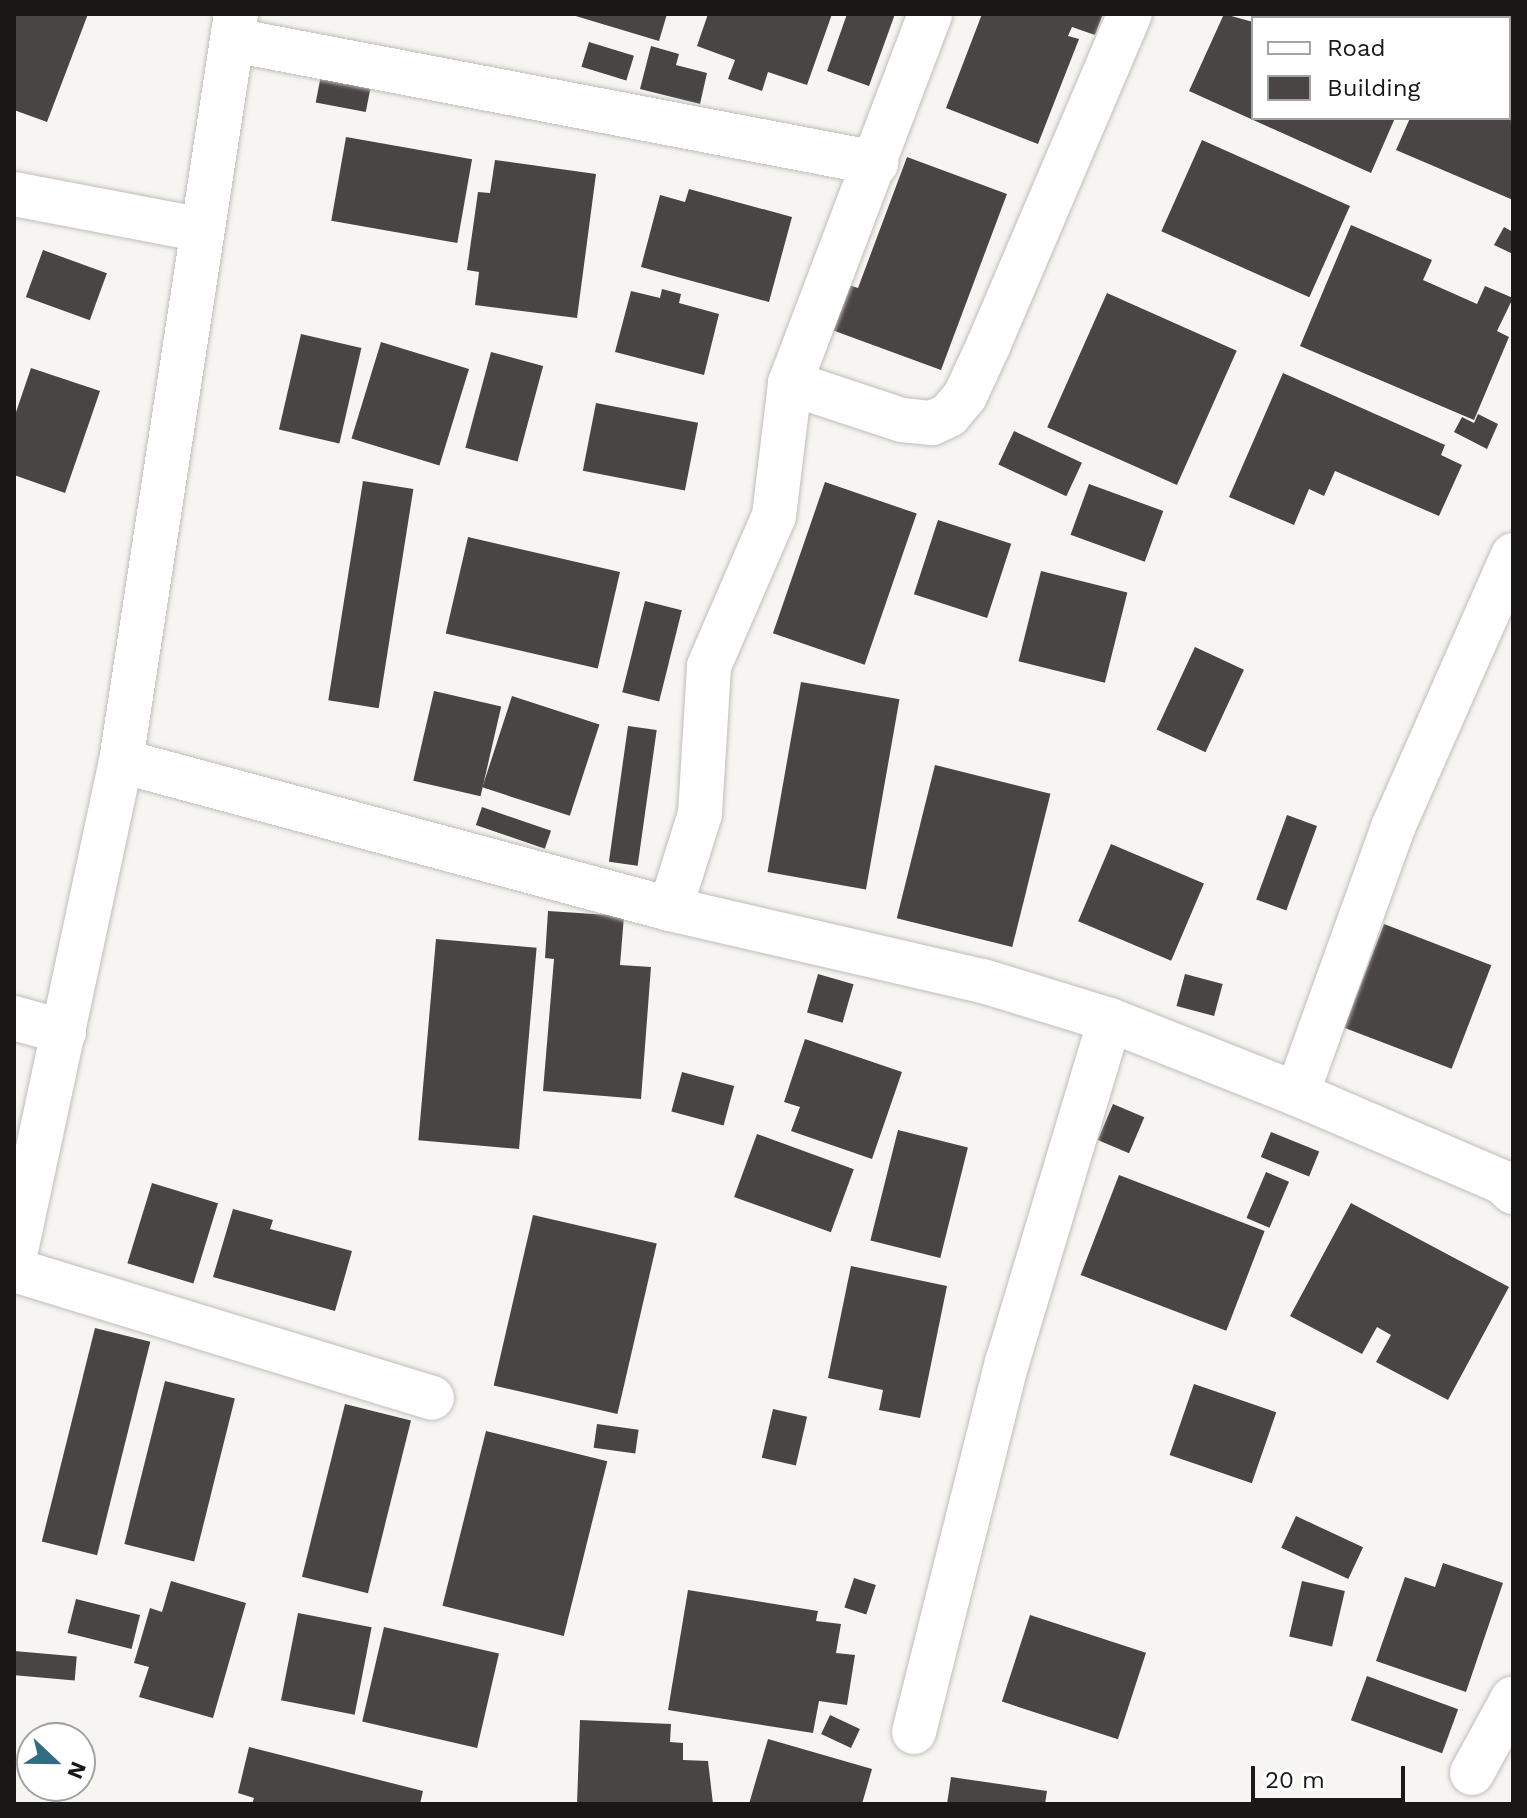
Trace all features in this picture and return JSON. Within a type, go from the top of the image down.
[{"type":"street","points":[[670,909],[700,814],[709,666],[774,516],[790,383],[876,163],[902,79],[930,14]]},
{"type":"street","points":[[790,383],[902,420],[932,423],[949,415],[965,396],[989,344],[1130,14]]},
{"type":"street","points":[[14,1260],[121,761],[234,27],[876,163]]},
{"type":"street","points":[[14,194],[202,230]]},
{"type":"street","points":[[1297,1094],[1394,825],[1513,555]]},
{"type":"street","points":[[121,761],[670,909],[983,981],[1110,1020],[1297,1094],[1502,1182],[1513,1192]]},
{"type":"street","points":[[14,1018],[64,1032]]},
{"type":"street","points":[[914,1732],[1007,1363],[1110,1020]]},
{"type":"street","points":[[14,1270],[432,1398]]},
{"type":"street","points":[[1472,1773],[1513,1698]]},
{"type":"building","points":[[14,14],[88,14],[47,122],[14,110]]},
{"type":"building","points":[[569,14],[667,14],[659,41]]},
{"type":"building","points":[[708,14],[832,14],[807,85],[768,72],[762,91],[728,79],[735,60],[697,46]]},
{"type":"building","points":[[847,14],[895,14],[869,86],[827,71]]},
{"type":"building","points":[[982,14],[1103,14],[1095,35],[1072,27],[1068,36],[1079,39],[1038,144],[946,108]]},
{"type":"building","points":[[1224,14],[1251,21],[1251,119],[1189,91]]},
{"type":"building","points":[[1513,14],[1513,46],[1511,16],[1478,16]]},
{"type":"building","points":[[589,42],[634,56],[626,81],[581,67]]},
{"type":"building","points":[[651,46],[679,54],[676,65],[707,73],[700,104],[640,89]]},
{"type":"building","points":[[322,70],[372,80],[366,112],[316,102]]},
{"type":"building","points":[[1253,120],[1394,120],[1371,173]]},
{"type":"building","points":[[1409,120],[1511,120],[1513,200],[1396,150]]},
{"type":"building","points":[[346,137],[472,159],[457,243],[331,221]]},
{"type":"building","points":[[1202,140],[1350,206],[1309,297],[1161,231]]},
{"type":"building","points":[[907,157],[1007,194],[941,370],[832,330],[849,285],[858,288]]},
{"type":"building","points":[[495,160],[596,174],[577,318],[475,305],[479,272],[467,270],[478,192],[490,193]]},
{"type":"building","points":[[689,189],[792,217],[769,302],[641,267],[660,195],[685,202]]},
{"type":"building","points":[[1351,225],[1432,260],[1423,280],[1477,304],[1485,286],[1513,298],[1497,331],[1509,337],[1474,420],[1300,346]]},
{"type":"building","points":[[1504,227],[1513,232],[1513,254],[1494,245]]},
{"type":"building","points":[[43,250],[107,273],[90,320],[26,297]]},
{"type":"building","points":[[662,289],[681,294],[679,303],[719,314],[704,375],[615,352],[631,291],[660,298]]},
{"type":"building","points":[[1107,293],[1237,351],[1177,485],[1047,427]]},
{"type":"building","points":[[301,334],[361,348],[339,443],[279,429]]},
{"type":"building","points":[[381,342],[469,369],[439,465],[351,439]]},
{"type":"building","points":[[491,352],[543,366],[518,462],[465,448]]},
{"type":"building","points":[[31,368],[100,391],[65,493],[14,475],[14,418]]},
{"type":"building","points":[[1283,373],[1445,445],[1441,455],[1462,465],[1439,516],[1335,471],[1324,496],[1309,489],[1294,525],[1229,497]]},
{"type":"building","points":[[596,403],[698,423],[685,491],[583,471]]},
{"type":"building","points":[[1478,414],[1498,424],[1487,449],[1454,432],[1462,417],[1474,423]]},
{"type":"building","points":[[1014,431],[1082,463],[1066,496],[998,465]]},
{"type":"building","points":[[363,481],[413,489],[379,708],[328,700]]},
{"type":"building","points":[[825,482],[917,514],[865,665],[773,633]]},
{"type":"building","points":[[1089,484],[1163,511],[1145,562],[1071,535]]},
{"type":"building","points":[[938,520],[1011,544],[987,618],[914,594]]},
{"type":"building","points":[[468,537],[620,572],[598,669],[446,633]]},
{"type":"building","points":[[1041,571],[1127,593],[1105,683],[1019,661]]},
{"type":"building","points":[[645,601],[682,610],[659,701],[622,692]]},
{"type":"building","points":[[1195,647],[1244,670],[1205,752],[1157,729]]},
{"type":"building","points":[[801,682],[899,699],[866,889],[767,872]]},
{"type":"building","points":[[434,691],[501,707],[481,796],[413,781]]},
{"type":"building","points":[[512,696],[599,724],[570,816],[482,787]]},
{"type":"building","points":[[628,726],[657,730],[638,866],[609,862]]},
{"type":"building","points":[[935,765],[1050,794],[1012,947],[897,918]]},
{"type":"building","points":[[482,807],[551,831],[545,849],[476,825]]},
{"type":"building","points":[[1287,815],[1317,826],[1286,911],[1256,900]]},
{"type":"building","points":[[1111,844],[1204,883],[1171,961],[1078,921]]},
{"type":"building","points":[[548,911],[624,916],[620,965],[651,967],[641,1099],[543,1091],[554,959],[545,958]]},
{"type":"building","points":[[1384,924],[1491,965],[1452,1069],[1344,1028]]},
{"type":"building","points":[[436,939],[537,948],[519,1149],[418,1140]]},
{"type":"building","points":[[818,974],[854,984],[843,1023],[807,1012]]},
{"type":"building","points":[[1185,974],[1223,984],[1214,1016],[1176,1006]]},
{"type":"building","points":[[805,1039],[902,1072],[872,1159],[791,1131],[800,1107],[784,1102]]},
{"type":"building","points":[[682,1072],[734,1086],[724,1126],[671,1112]]},
{"type":"building","points":[[1113,1104],[1144,1117],[1129,1153],[1098,1140]]},
{"type":"building","points":[[898,1130],[968,1147],[940,1258],[870,1241]]},
{"type":"building","points":[[1271,1132],[1319,1151],[1309,1177],[1261,1157]]},
{"type":"building","points":[[757,1134],[854,1169],[831,1232],[734,1197]]},
{"type":"building","points":[[1266,1172],[1289,1182],[1269,1228],[1246,1218]]},
{"type":"building","points":[[1119,1175],[1265,1231],[1226,1331],[1081,1275]]},
{"type":"building","points":[[152,1183],[218,1203],[193,1284],[127,1263]]},
{"type":"building","points":[[1351,1203],[1509,1287],[1448,1400],[1376,1362],[1391,1335],[1377,1327],[1362,1354],[1290,1316]]},
{"type":"building","points":[[233,1209],[273,1220],[270,1229],[352,1251],[335,1311],[213,1277]]},
{"type":"building","points":[[533,1215],[657,1244],[617,1414],[494,1386]]},
{"type":"building","points":[[851,1266],[947,1286],[920,1418],[879,1410],[883,1390],[828,1378]]},
{"type":"building","points":[[95,1328],[150,1342],[97,1555],[42,1541]]},
{"type":"building","points":[[165,1381],[235,1398],[194,1561],[124,1544]]},
{"type":"building","points":[[1194,1384],[1276,1412],[1252,1483],[1170,1455]]},
{"type":"building","points":[[345,1404],[411,1420],[368,1593],[302,1577]]},
{"type":"building","points":[[773,1409],[807,1417],[796,1466],[762,1458]]},
{"type":"building","points":[[597,1424],[639,1430],[635,1454],[594,1448]]},
{"type":"building","points":[[486,1431],[607,1461],[564,1636],[442,1606]]},
{"type":"building","points":[[1296,1516],[1363,1547],[1348,1579],[1281,1548]]},
{"type":"building","points":[[1443,1563],[1503,1583],[1466,1692],[1376,1661],[1405,1577],[1435,1587]]},
{"type":"building","points":[[854,1578],[876,1585],[866,1615],[844,1607]]},
{"type":"building","points":[[171,1581],[246,1603],[213,1718],[139,1697],[149,1667],[134,1663],[150,1608],[162,1612]]},
{"type":"building","points":[[1302,1581],[1345,1591],[1332,1646],[1289,1637]]},
{"type":"building","points":[[688,1590],[818,1611],[816,1621],[841,1624],[836,1653],[855,1655],[847,1705],[819,1701],[813,1733],[668,1710]]},
{"type":"building","points":[[76,1599],[140,1615],[132,1649],[68,1633]]},
{"type":"building","points":[[298,1613],[372,1627],[355,1715],[281,1700]]},
{"type":"building","points":[[1030,1615],[1146,1653],[1118,1739],[1002,1702]]},
{"type":"building","points":[[384,1627],[499,1654],[477,1748],[362,1722]]},
{"type":"building","points":[[14,1651],[77,1656],[75,1680],[14,1675]]},
{"type":"building","points":[[1367,1676],[1458,1709],[1442,1753],[1351,1720]]},
{"type":"building","points":[[830,1715],[860,1729],[851,1748],[821,1734]]},
{"type":"building","points":[[580,1720],[671,1724],[670,1742],[683,1743],[683,1760],[708,1761],[713,1804],[577,1804]]},
{"type":"building","points":[[768,1739],[872,1769],[862,1804],[749,1804]]},
{"type":"building","points":[[249,1747],[423,1791],[420,1804],[252,1804],[254,1798],[238,1793]]},
{"type":"building","points":[[951,1777],[1047,1791],[1045,1804],[947,1804]]}]
